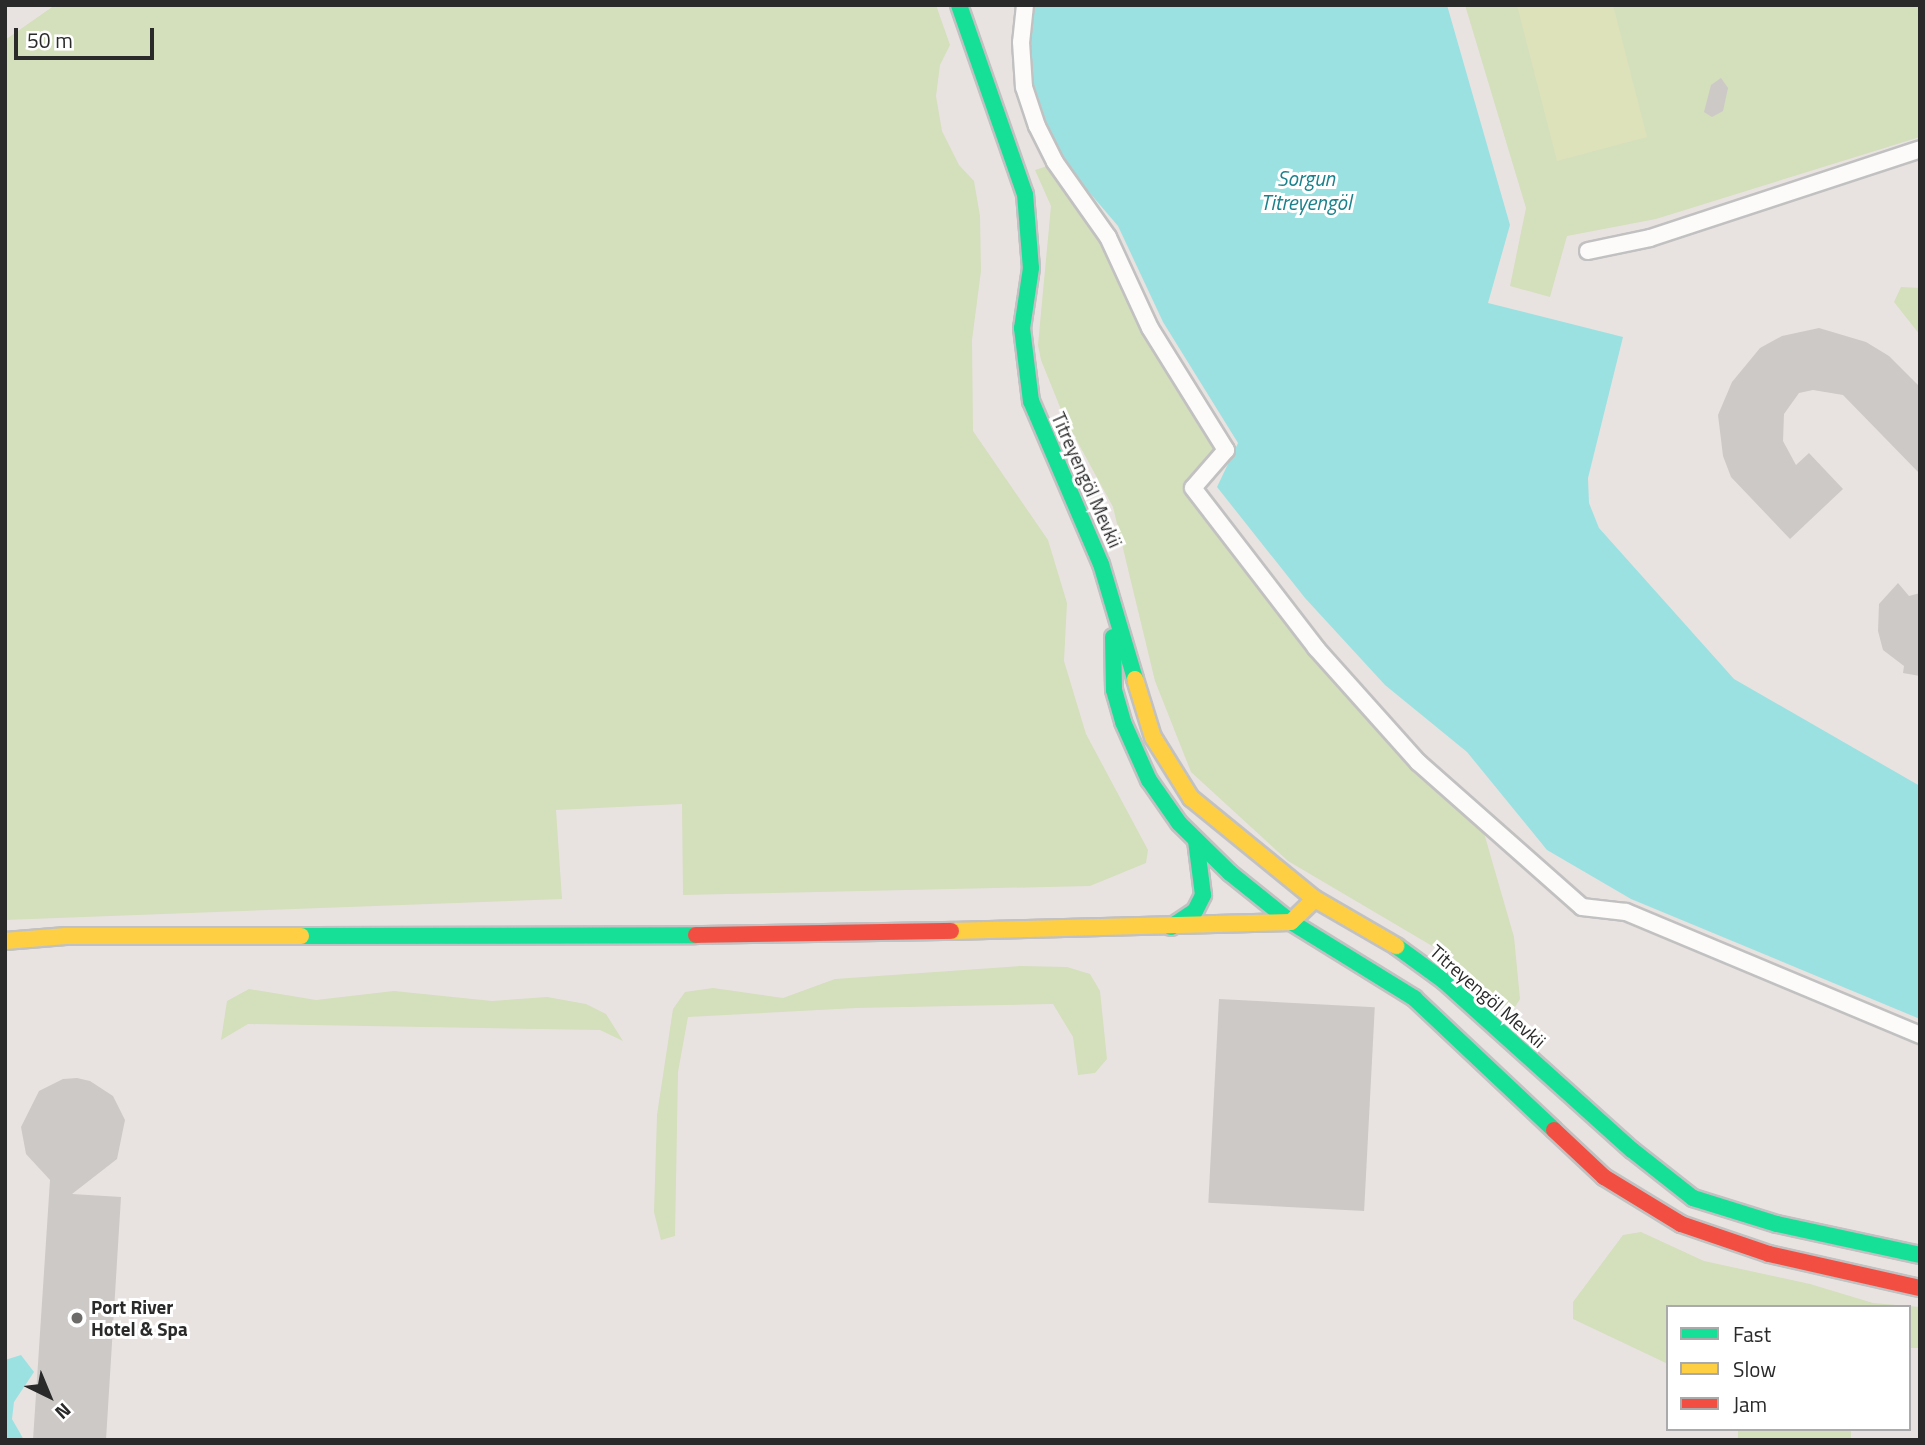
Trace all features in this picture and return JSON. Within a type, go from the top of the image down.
[{"type":"street","name":"Titreyengöl Mevkii","points":[[958,5],[1025,194],[1031,268],[1023,328],[1031,401],[1101,564],[1111,609],[1149,724],[1170,768],[1191,798],[1315,900],[1398,947],[1444,981],[1541,1071],[1693,1198],[1777,1224],[1920,1255]]},
{"type":"street","points":[[1025,5],[1020,42],[1024,87],[1037,127],[1055,162],[1108,237],[1150,328],[1226,450],[1193,488],[1316,648],[1418,762],[1582,907],[1626,912],[1920,1035]]},
{"type":"street","points":[[1588,251],[1650,238],[1920,149]]},
{"type":"street","name":"Titreyengöl Mevkii","points":[[1111,609],[1114,690],[1123,722],[1165,806],[1196,840],[1291,922],[1414,998],[1604,1177],[1681,1224],[1769,1254],[1920,1289]]},
{"type":"street","points":[[1171,927],[1195,911],[1203,895],[1196,840]]},
{"type":"street","points":[[5,941],[66,936],[748,935],[1171,927],[1291,922],[1315,900]]},
{"type":"green space","points":[[55,5],[936,5],[950,45],[940,65],[936,96],[942,131],[959,165],[974,181],[980,216],[981,271],[972,340],[973,431],[1048,540],[1067,603],[1064,661],[1086,734],[1148,850],[1146,863],[1090,886],[683,895],[682,804],[556,810],[562,899],[5,920],[5,40]]},
{"type":"green space","points":[[1465,5],[1920,5],[1920,137],[1656,219],[1567,236],[1550,297],[1510,286],[1526,208]]},
{"type":"green space","points":[[1517,5],[1613,5],[1647,137],[1557,161]]},
{"type":"green space","points":[[1050,165],[1106,242],[1217,448],[1185,488],[1312,653],[1482,826],[1514,937],[1520,999],[1515,1007],[1497,1004],[1439,950],[1288,861],[1191,772],[1155,681],[1113,507],[1064,417],[1041,360],[1038,345],[1051,206],[1035,170]]},
{"type":"green space","points":[[1901,287],[1920,288],[1920,335],[1894,302]]},
{"type":"green space","points":[[1021,966],[1067,967],[1090,974],[1100,991],[1107,1059],[1095,1073],[1078,1075],[1073,1037],[1053,1004],[856,1008],[688,1017],[678,1072],[675,1236],[661,1240],[654,1212],[657,1115],[673,1009],[685,992],[713,988],[783,998],[835,979]]},
{"type":"green space","points":[[249,989],[316,1000],[394,991],[492,1001],[547,997],[586,1004],[606,1014],[623,1041],[600,1030],[248,1024],[221,1040],[227,1001]]},
{"type":"green space","points":[[1641,1232],[1704,1261],[1810,1284],[1873,1303],[1896,1305],[1666,1305],[1666,1363],[1573,1319],[1573,1302],[1623,1235]]},
{"type":"green space","points":[[1911,1306],[1920,1307],[1920,1348],[1911,1348]]},
{"type":"green space","points":[[1738,1431],[1851,1431],[1851,1440],[1738,1440]]},
{"type":"water","name":"Sorgun Titreyengöl","points":[[1034,5],[1447,5],[1510,225],[1488,303],[1623,337],[1588,478],[1589,503],[1599,528],[1734,679],[1920,786],[1920,1019],[1631,899],[1547,850],[1467,752],[1385,685],[1305,598],[1217,487],[1238,443],[1163,322],[1118,226],[1065,164],[1041,118],[1028,64]]},
{"type":"water","points":[[21,1355],[34,1372],[14,1402],[12,1419],[24,1440],[5,1440],[5,1360]]},
{"type":"building","points":[[1721,78],[1728,88],[1723,111],[1712,117],[1704,112],[1711,85]]},
{"type":"building","points":[[1819,328],[1866,342],[1889,356],[1920,387],[1920,474],[1843,395],[1813,390],[1799,393],[1784,414],[1783,441],[1796,465],[1809,453],[1843,489],[1790,539],[1731,477],[1723,456],[1718,415],[1732,382],[1760,348],[1782,336]]},
{"type":"building","points":[[1898,583],[1909,596],[1920,593],[1920,676],[1903,673],[1904,666],[1883,650],[1878,631],[1879,604]]},
{"type":"building","points":[[1219,999],[1375,1007],[1364,1211],[1208,1203]]},
{"type":"building","name":"Port River Hotel & Spa","points":[[63,1079],[90,1081],[113,1096],[125,1120],[117,1159],[72,1194],[121,1197],[106,1440],[33,1440],[50,1180],[26,1154],[21,1127],[39,1091]]},
{"type":"traffic: fast","points":[[959,5],[1025,194],[1031,268],[1022,328],[1031,401],[1101,564],[1135,679]]},
{"type":"traffic: fast","points":[[1113,637],[1114,690],[1123,722],[1149,780],[1179,823],[1230,873],[1291,922],[1414,998],[1554,1130]]},
{"type":"traffic: fast","points":[[1171,927],[1195,911],[1203,895],[1196,840]]},
{"type":"traffic: fast","points":[[301,936],[696,935]]},
{"type":"traffic: fast","points":[[1396,946],[1444,981],[1632,1150],[1693,1198],[1777,1224],[1920,1255]]},
{"type":"traffic: slow","points":[[1135,679],[1153,737],[1191,798],[1315,899],[1396,946]]},
{"type":"traffic: slow","points":[[951,931],[1291,922],[1315,899]]},
{"type":"traffic: slow","points":[[5,941],[66,936],[301,936]]},
{"type":"traffic: jam","points":[[696,935],[951,931]]},
{"type":"traffic: jam","points":[[1554,1130],[1604,1177],[1681,1224],[1769,1254],[1920,1288]]},
{"type":"place","name":"Port River Hotel & Spa","points":[[77,1318]]}]
